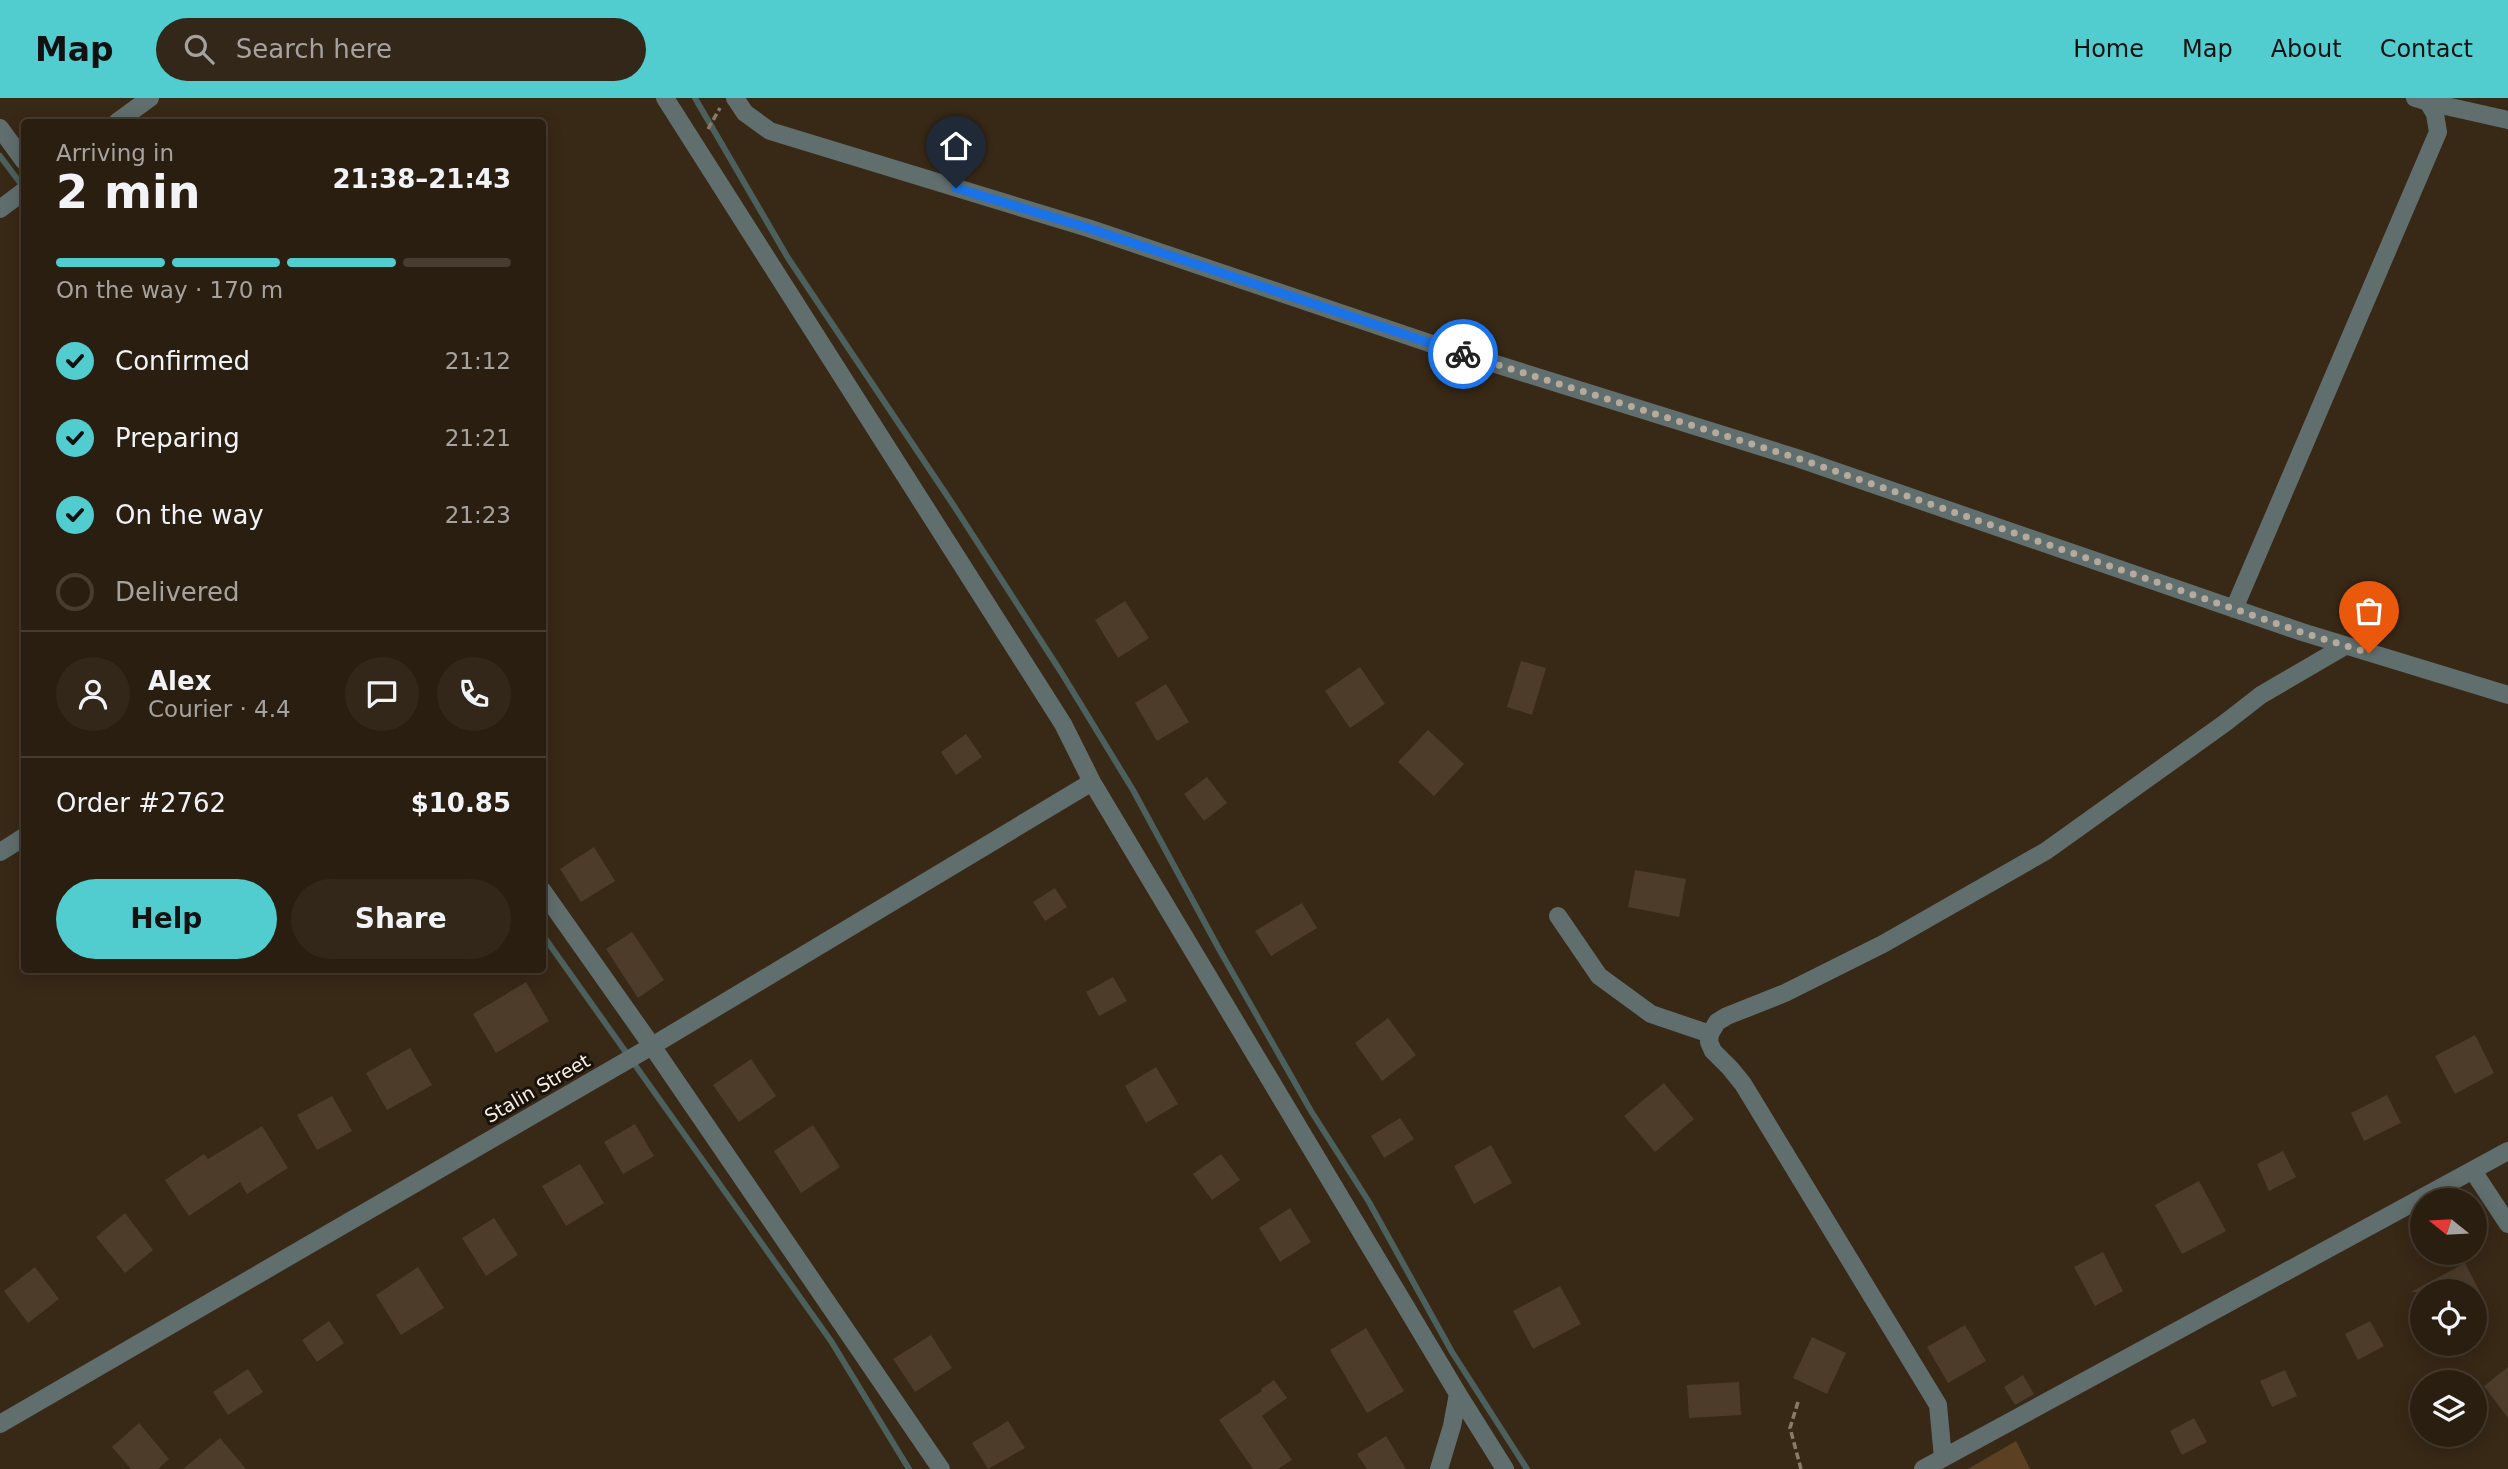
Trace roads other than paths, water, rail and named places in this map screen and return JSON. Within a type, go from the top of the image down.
[{"type":"street","points":[[121,119],[150,98]]},
{"type":"street","points":[[664,98],[1063,724],[1091,782],[1505,1469]]},
{"type":"street","points":[[2421,100],[2508,120]]},
{"type":"street","points":[[2234,609],[2438,132],[2435,114],[2421,100]]},
{"type":"street","points":[[728,103],[770,131],[1088,228],[1438,346],[1797,458],[2234,609],[2508,695]]},
{"type":"street","points":[[0,128],[21,158]]},
{"type":"street","points":[[0,209],[21,193]]},
{"type":"street","points":[[1943,1458],[1938,1405],[1743,1084],[1713,1051],[1709,1042],[1710,1034],[1717,1022],[1727,1016],[1785,993],[1883,943],[2046,850],[2261,695],[2346,646]]},
{"type":"street","name":"Stalin Street","points":[[0,1424],[652,1046],[1091,782]]},
{"type":"street","points":[[0,852],[21,839]]},
{"type":"street","points":[[546,896],[941,1469]]},
{"type":"street","points":[[1558,916],[1599,976],[1651,1014],[1710,1034]]},
{"type":"street","points":[[1923,1469],[2508,1151]]},
{"type":"street","points":[[2473,1171],[2508,1224]]},
{"type":"street","points":[[1439,1469],[1458,1394]]},
{"type":"waterway","points":[[695,98],[788,258],[952,503],[1133,790],[1311,1111],[1369,1202],[1452,1352],[1527,1469]]},
{"type":"waterway","points":[[0,156],[21,184]]},
{"type":"waterway","points":[[546,940],[831,1341],[909,1469]]}]
